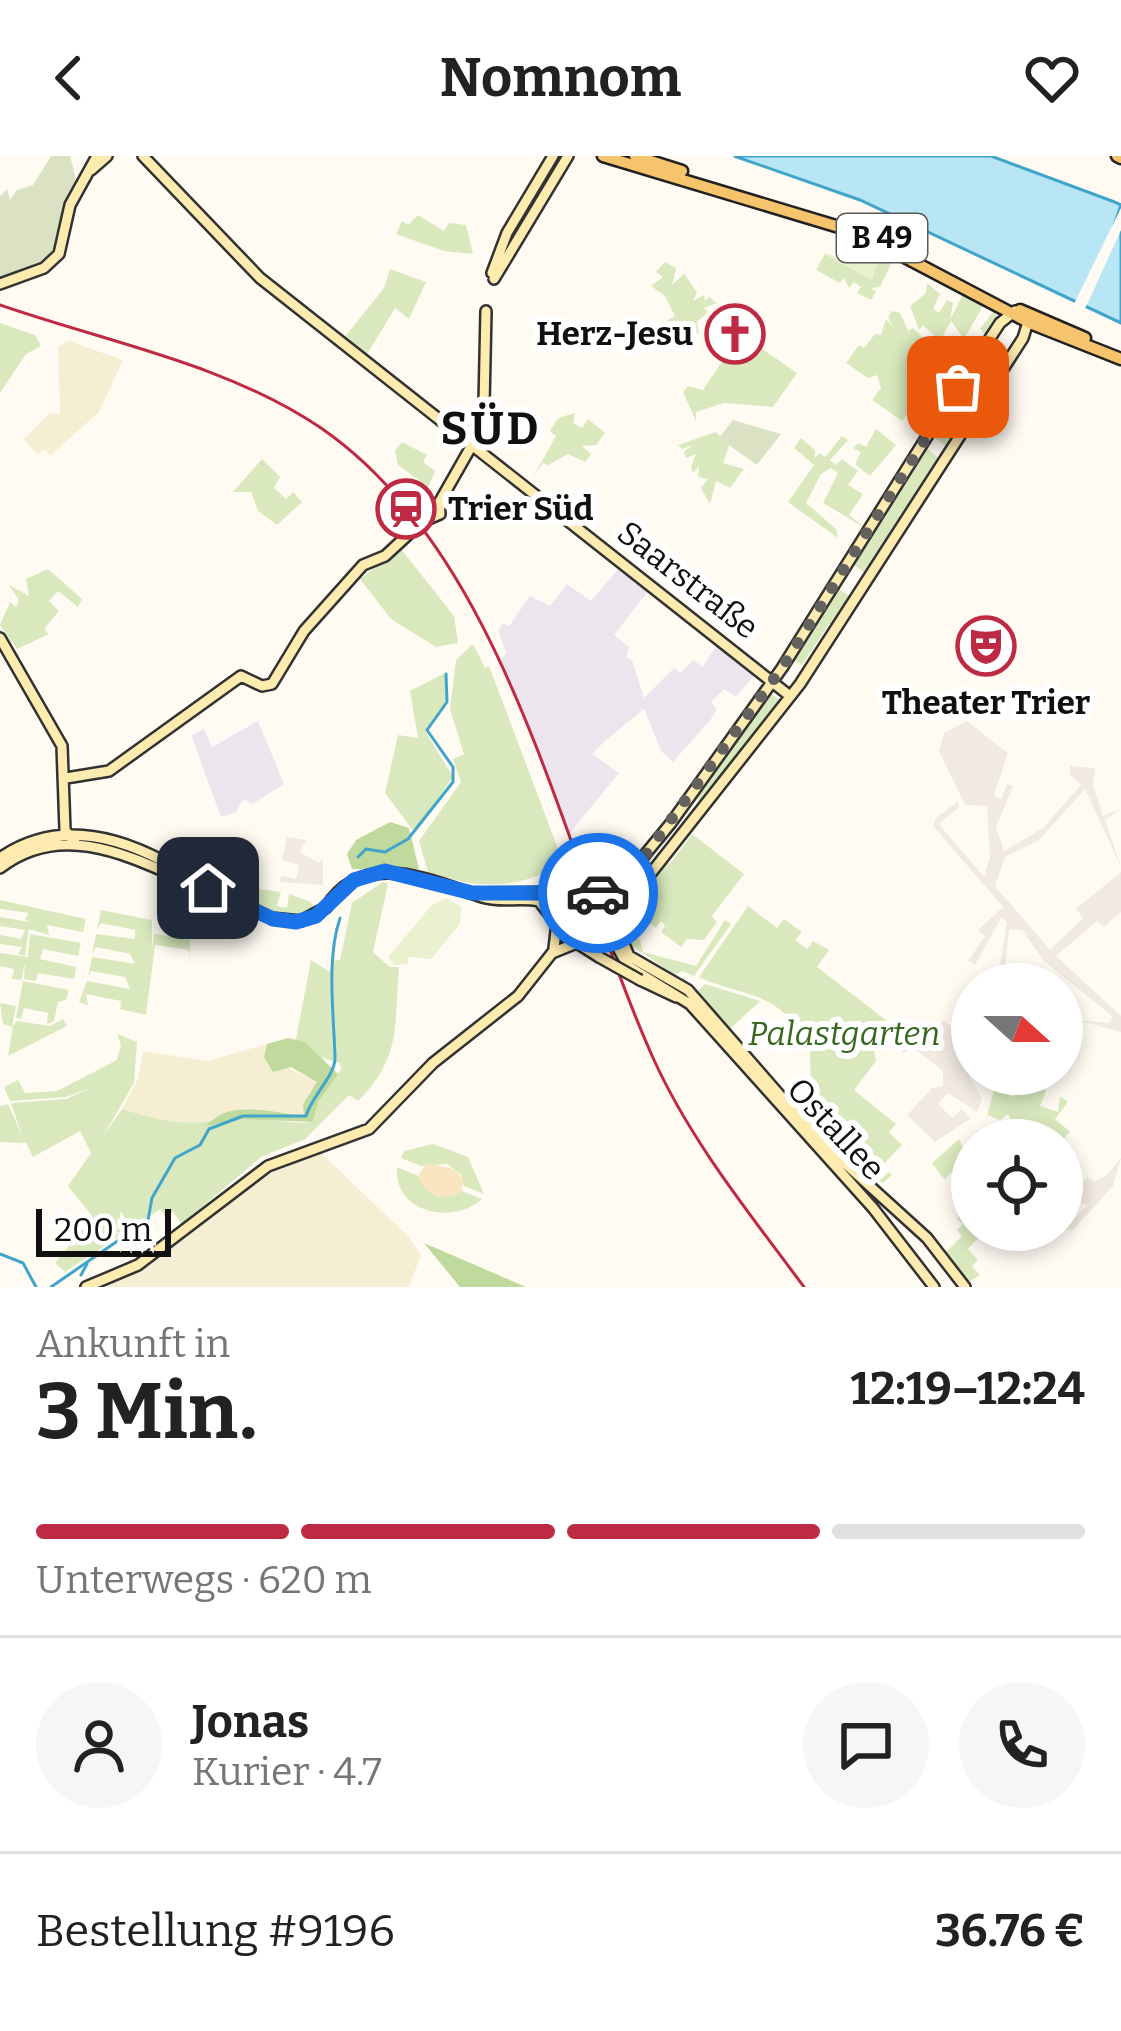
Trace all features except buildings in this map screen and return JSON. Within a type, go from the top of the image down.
[{"type":"main road","points":[[0,284],[44,268],[59,254],[70,205],[97,156]]},
{"type":"main road","points":[[87,172],[107,156]]},
{"type":"main road","name":"Saarstraße","points":[[143,156],[232,253],[286,299],[772,681],[778,692],[790,696]]},
{"type":"main road","points":[[504,256],[569,156]]},
{"type":"main road","name":"B 49","points":[[603,156],[837,225],[1023,315],[1121,356]]},
{"type":"main road","name":"B 49","points":[[635,156],[848,223],[1023,315]]},
{"type":"main road","points":[[549,161],[557,174]]},
{"type":"main road","points":[[493,278],[549,161]]},
{"type":"main road","points":[[993,301],[1000,323],[1022,338]]},
{"type":"main road","points":[[427,518],[440,514],[439,503],[470,444],[484,404],[486,311]]},
{"type":"main road","points":[[86,1287],[132,1269],[268,1166],[345,1142],[383,1119],[433,1063],[518,996],[552,953],[610,928],[618,908],[666,838],[672,821],[772,681],[1000,323],[1023,315],[1022,338],[790,696],[718,793],[682,831],[666,838],[620,885],[583,892],[472,893]]},
{"type":"main road","points":[[66,778],[109,771],[240,677],[266,686],[282,673],[307,627],[363,565],[385,556],[412,532]]},
{"type":"main road","points":[[0,638],[58,736],[70,837]]},
{"type":"main road","points":[[672,821],[682,823],[682,831]]},
{"type":"main road","points":[[0,868],[70,837]]},
{"type":"main road","points":[[0,858],[70,837],[107,845],[273,919],[302,921],[326,908],[347,885],[393,871],[472,893],[536,900],[599,957],[695,1011]]},
{"type":"main road","points":[[552,953],[561,902],[583,892],[602,901],[628,966],[676,991],[695,1011]]},
{"type":"main road","points":[[618,908],[634,953],[674,979],[832,1154],[930,1242],[965,1287]]},
{"type":"main road","points":[[610,928],[629,956],[674,979]]},
{"type":"main road","name":"Ostallee","points":[[695,1011],[873,1208],[934,1287]]},
{"type":"shaded area","points":[[69,341],[123,360],[99,412],[50,456],[44,449],[38,455],[24,439],[50,413],[60,415],[58,346]]},
{"type":"shaded area","points":[[620,567],[649,590],[614,635],[629,647],[626,657],[632,660],[644,698],[674,668],[681,673],[693,660],[703,667],[717,644],[756,674],[736,697],[724,689],[711,702],[717,709],[711,719],[673,762],[661,751],[644,709],[606,740],[592,754],[619,773],[569,834],[501,661],[506,652],[498,630],[503,623],[509,626],[530,596],[550,606],[567,584],[591,601]]},
{"type":"shaded area","points":[[258,721],[284,784],[253,804],[243,799],[236,812],[221,817],[191,735],[204,729],[212,747]]},
{"type":"shaded area","points":[[967,721],[1008,753],[994,795],[1001,799],[1007,784],[1013,786],[996,827],[1004,851],[1043,828],[1081,785],[1070,774],[1070,766],[1095,768],[1093,785],[1103,816],[1121,809],[1105,820],[1121,867],[1085,789],[1039,840],[1005,857],[995,886],[1050,950],[1083,918],[1076,909],[1121,872],[1121,912],[1104,927],[1097,921],[1056,956],[1064,963],[1046,963],[1022,930],[1009,929],[1005,963],[1000,963],[1007,923],[1002,917],[976,963],[968,961],[985,936],[978,930],[1003,907],[934,827],[935,819],[958,801],[959,807],[939,824],[984,877],[990,857],[987,806],[965,805],[939,751],[944,733]]},
{"type":"shaded area","points":[[287,837],[306,840],[300,852],[319,863],[323,858],[323,885],[280,882],[281,876],[296,879],[299,865],[282,860]]},
{"type":"shaded area","points":[[1083,981],[1121,1016],[1121,1032],[1083,1023],[1083,1021],[1109,1023],[1113,1017],[1083,993]]},
{"type":"shaded area","points":[[944,1020],[951,1027],[951,1095],[938,1104],[952,1118],[962,1109],[970,1119],[951,1119],[951,1131],[935,1142],[907,1115],[932,1088],[943,1086],[943,1071],[911,1046],[904,1053],[898,1048],[913,1031],[926,1043]]},
{"type":"shaded area","points":[[267,1044],[264,1057],[318,1082],[309,1093],[304,1117],[247,1108],[213,1118],[206,1126],[160,1121],[122,1109],[138,1079],[143,1051],[207,1061]]},
{"type":"shaded area","points":[[951,1095],[980,1095],[977,1112]]},
{"type":"shaded area","points":[[320,1152],[409,1237],[421,1255],[409,1287],[106,1287],[137,1271],[276,1168]]},
{"type":"shaded area","points":[[1121,1158],[1113,1186],[1083,1219],[1087,1205],[1083,1203],[1083,1182],[1087,1177],[1095,1181]]},
{"type":"green space","points":[[51,156],[70,156],[77,183],[53,258],[0,280],[0,196],[7,189],[10,200],[17,190],[33,185]]},
{"type":"green space","points":[[418,215],[444,231],[449,223],[466,225],[473,254],[444,251],[396,234],[402,221],[408,225]]},
{"type":"green space","points":[[847,238],[878,256],[869,259],[877,264],[872,280],[819,251],[836,257]]},
{"type":"green space","points":[[855,240],[894,257],[880,287],[871,288],[876,292],[871,300],[857,293],[861,287],[854,282],[849,288],[844,278],[840,283],[816,270],[825,254],[872,280],[878,256]]},
{"type":"green space","points":[[665,262],[676,268],[672,285],[684,274],[697,292],[693,301],[704,295],[705,301],[709,297],[717,303],[704,308],[708,312],[697,322],[699,334],[666,321],[675,316],[665,296],[651,286],[663,277],[656,272]]},
{"type":"green space","points":[[390,269],[426,282],[409,319],[395,308],[366,356],[344,338],[384,288]]},
{"type":"green space","points":[[927,283],[940,294],[933,309],[939,313],[947,300],[953,303],[950,320],[964,292],[993,309],[998,320],[987,337],[980,329],[993,312],[983,306],[964,339],[951,321],[940,341],[923,325],[919,330],[910,306],[926,293]]},
{"type":"green space","points":[[892,311],[900,313],[908,331],[913,328],[961,377],[927,430],[913,418],[919,407],[914,404],[902,421],[872,400],[881,388],[877,375],[868,378],[846,363],[859,345],[864,348],[875,334],[881,335],[886,319],[893,327],[888,317]]},
{"type":"green space","points":[[0,323],[35,335],[41,346],[26,354],[0,393]]},
{"type":"green space","points":[[751,341],[797,373],[773,407],[724,403],[696,412],[696,421],[683,392],[688,386],[703,390],[725,357]]},
{"type":"green space","points":[[960,394],[977,405],[948,448],[933,436]]},
{"type":"green space","points":[[575,413],[573,423],[582,428],[588,419],[605,433],[596,445],[582,446],[591,454],[585,462],[568,454],[543,463],[533,477],[556,436],[550,431],[558,418]]},
{"type":"green space","points":[[733,420],[781,434],[757,465],[719,438]]},
{"type":"green space","points":[[876,429],[896,445],[870,476],[855,464],[861,452],[853,448],[858,443],[866,447]]},
{"type":"green space","points":[[716,432],[729,446],[723,463],[744,469],[730,488],[716,481],[710,504],[701,488],[708,479],[698,477],[699,466],[693,473],[691,467],[696,454],[686,458],[684,452],[693,445],[682,449],[678,445]]},
{"type":"green space","points":[[842,436],[848,440],[830,460],[836,465],[842,459],[858,471],[848,485],[863,494],[849,515],[865,528],[823,503],[838,473],[831,468],[821,474],[806,503],[836,529],[838,538],[788,502],[814,465],[794,448],[801,438],[815,450],[815,458],[819,453],[825,457]]},
{"type":"green space","points":[[402,442],[427,455],[423,462],[435,471],[428,488],[421,489],[420,481],[398,465],[395,451]]},
{"type":"green space","points":[[925,447],[941,460],[867,575],[852,563]]},
{"type":"green space","points":[[262,459],[280,477],[274,488],[286,499],[293,492],[302,502],[277,525],[258,511],[251,492],[233,492]]},
{"type":"green space","points":[[401,549],[454,616],[458,643],[436,647],[391,619],[360,579]]},
{"type":"green space","points":[[48,569],[82,599],[78,607],[58,591],[49,601],[59,611],[44,629],[49,634],[17,649],[0,625],[10,602],[16,607],[19,600],[9,585],[29,596],[26,579]]},
{"type":"green space","points":[[836,587],[854,599],[837,623],[829,624],[802,665],[796,661],[782,676]]},
{"type":"green space","points":[[473,644],[485,668],[489,666],[568,875],[562,880],[550,870],[505,884],[459,881],[428,872],[419,841],[461,782],[453,759],[464,754],[450,709],[456,660]]},
{"type":"green space","points":[[445,673],[446,702],[425,731],[453,777],[414,832],[385,793],[398,735],[418,738],[410,691]]},
{"type":"green space","points":[[768,691],[782,702],[703,804],[694,796]]},
{"type":"green space","points":[[390,822],[409,828],[419,869],[352,869],[347,854],[356,840]]},
{"type":"green space","points":[[692,834],[744,874],[712,916],[717,922],[704,940],[687,939],[681,947],[661,932],[665,925],[661,921],[656,928],[645,919],[631,937],[640,940],[643,952],[696,966],[725,920],[731,924],[694,976],[682,971],[675,975],[631,945],[626,916],[664,860],[670,864]]},
{"type":"green space","points":[[252,875],[258,889],[281,892],[277,906],[287,908],[289,894],[311,902],[314,910],[305,918],[268,914],[249,901]]},
{"type":"green space","points":[[383,882],[388,884],[373,952],[390,967],[399,967],[393,1040],[372,1085],[358,1101],[349,1095],[305,1139],[261,1157],[182,1224],[173,1212],[165,1217],[161,1209],[65,1272],[55,1263],[93,1217],[68,1186],[122,1109],[184,1122],[313,1122],[318,1102],[341,1069],[340,1063],[294,1049],[311,960],[330,972],[331,961],[340,960],[352,903]]},
{"type":"green space","points":[[447,898],[461,907],[460,924],[431,959],[408,957],[408,964],[395,965],[388,957],[432,905]]},
{"type":"green space","points":[[0,900],[86,919],[83,932],[47,925],[49,935],[29,929],[25,956],[18,954],[22,947],[0,944],[0,935],[21,939],[25,930],[0,926],[0,917],[30,922],[25,919],[29,913],[0,909]]},
{"type":"green space","name":"Palastgarten","points":[[748,906],[777,928],[784,919],[802,932],[795,940],[807,949],[813,941],[829,950],[817,967],[900,1031],[885,1050],[874,1050],[876,1061],[854,1090],[896,1124],[889,1132],[902,1145],[874,1174],[880,1180],[889,1172],[892,1175],[883,1183],[873,1176],[869,1179],[876,1188],[822,1137],[799,1102],[811,1083],[809,1028],[796,1027],[764,1000],[699,977]]},
{"type":"green space","points":[[101,910],[152,920],[152,949],[154,934],[190,940],[190,959],[189,950],[155,945],[146,1015],[120,1009],[121,1001],[86,994],[88,1005],[79,1002],[87,981],[130,989],[125,977],[91,971],[88,978],[92,957],[135,964],[130,954],[96,947],[92,954],[96,934],[135,939],[135,930],[101,923],[97,930]]},
{"type":"green space","points":[[30,934],[81,943],[78,956],[43,949],[40,959],[76,967],[74,979],[38,973],[36,981],[24,979],[25,963],[21,980],[12,979],[14,969],[0,966],[0,953],[28,957]]},
{"type":"green space","points":[[683,976],[696,993],[705,984],[760,1001],[730,1029],[682,981]]},
{"type":"green space","points":[[23,981],[69,990],[66,1000],[58,1002],[54,1021],[47,1024],[48,1013],[24,1008],[21,1019],[16,1018]]},
{"type":"green space","points":[[0,1003],[16,1006],[12,1026],[17,1021],[50,1026],[63,1019],[67,1026],[8,1056],[13,1027],[3,1024]]},
{"type":"green space","points":[[117,1034],[137,1042],[134,1083],[92,1155],[80,1131],[33,1157],[26,1143],[0,1142],[0,1106],[8,1104],[23,1138],[11,1103],[66,1099],[93,1087],[66,1097],[10,1101],[4,1087],[18,1080],[25,1093],[57,1091],[117,1060],[121,1045]]},
{"type":"green space","points":[[288,1038],[305,1042],[338,1074],[318,1102],[313,1122],[244,1119],[206,1126],[216,1117],[239,1110],[304,1116],[303,1104],[317,1082],[291,1067],[273,1072],[264,1057],[267,1044]]},
{"type":"green space","points":[[993,1095],[1044,1095],[1040,1106],[1058,1112],[1060,1096],[1068,1102],[1055,1119],[987,1115]]},
{"type":"green space","points":[[433,1144],[468,1157],[484,1194],[464,1186],[461,1174],[447,1164],[421,1166],[401,1158],[404,1151]]},
{"type":"green space","points":[[951,1146],[951,1172],[945,1180],[932,1163]]},
{"type":"green space","points":[[397,1167],[418,1176],[437,1196],[462,1191],[482,1199],[456,1212],[427,1210],[404,1195]]},
{"type":"green space","points":[[424,1243],[526,1287],[460,1287]]},
{"type":"green space","points":[[951,1247],[951,1251],[970,1251],[978,1260],[972,1266],[980,1275],[967,1283],[944,1254]]},
{"type":"sand","points":[[427,1163],[457,1170],[464,1182],[461,1192],[441,1196],[430,1192],[418,1176]]},
{"type":"water","points":[[734,156],[991,156],[1112,201],[1121,205],[1114,226],[1121,230],[1121,323],[860,200]]},
{"type":"pier","points":[[1121,208],[1121,230],[1091,296],[1082,314],[1071,310]]},
{"type":"waterway","points":[[358,857],[366,849],[385,852],[408,839],[453,782],[453,767],[427,730],[447,702],[446,674]]},
{"type":"waterway","points":[[51,1287],[148,1220],[152,1198],[175,1158],[200,1145],[209,1129],[243,1116],[306,1116],[334,1065],[332,969],[340,918]]},
{"type":"waterway","points":[[0,1254],[23,1263],[36,1287]]},
{"type":"waterway","points":[[81,1275],[87,1264]]},
{"type":"railway","points":[[0,305],[165,356],[246,387],[321,428],[386,484],[440,553],[485,632],[524,717],[621,980],[669,1091],[723,1177],[804,1287]]},
{"type":"way so far","points":[[598,893],[616,888],[638,865],[778,674],[958,387]]},
{"type":"place","name":"Herz-Jesu","points":[[735,334]]},
{"type":"place","name":"Trier Süd","points":[[406,509]]},
{"type":"place","name":"Theater Trier","points":[[986,646]]},
{"type":"district","name":"SÜD","points":[[491,429]]},
{"type":"route","points":[[208,888],[273,919],[296,922],[316,916],[354,880],[385,871],[472,893],[567,889],[598,893]]}]
